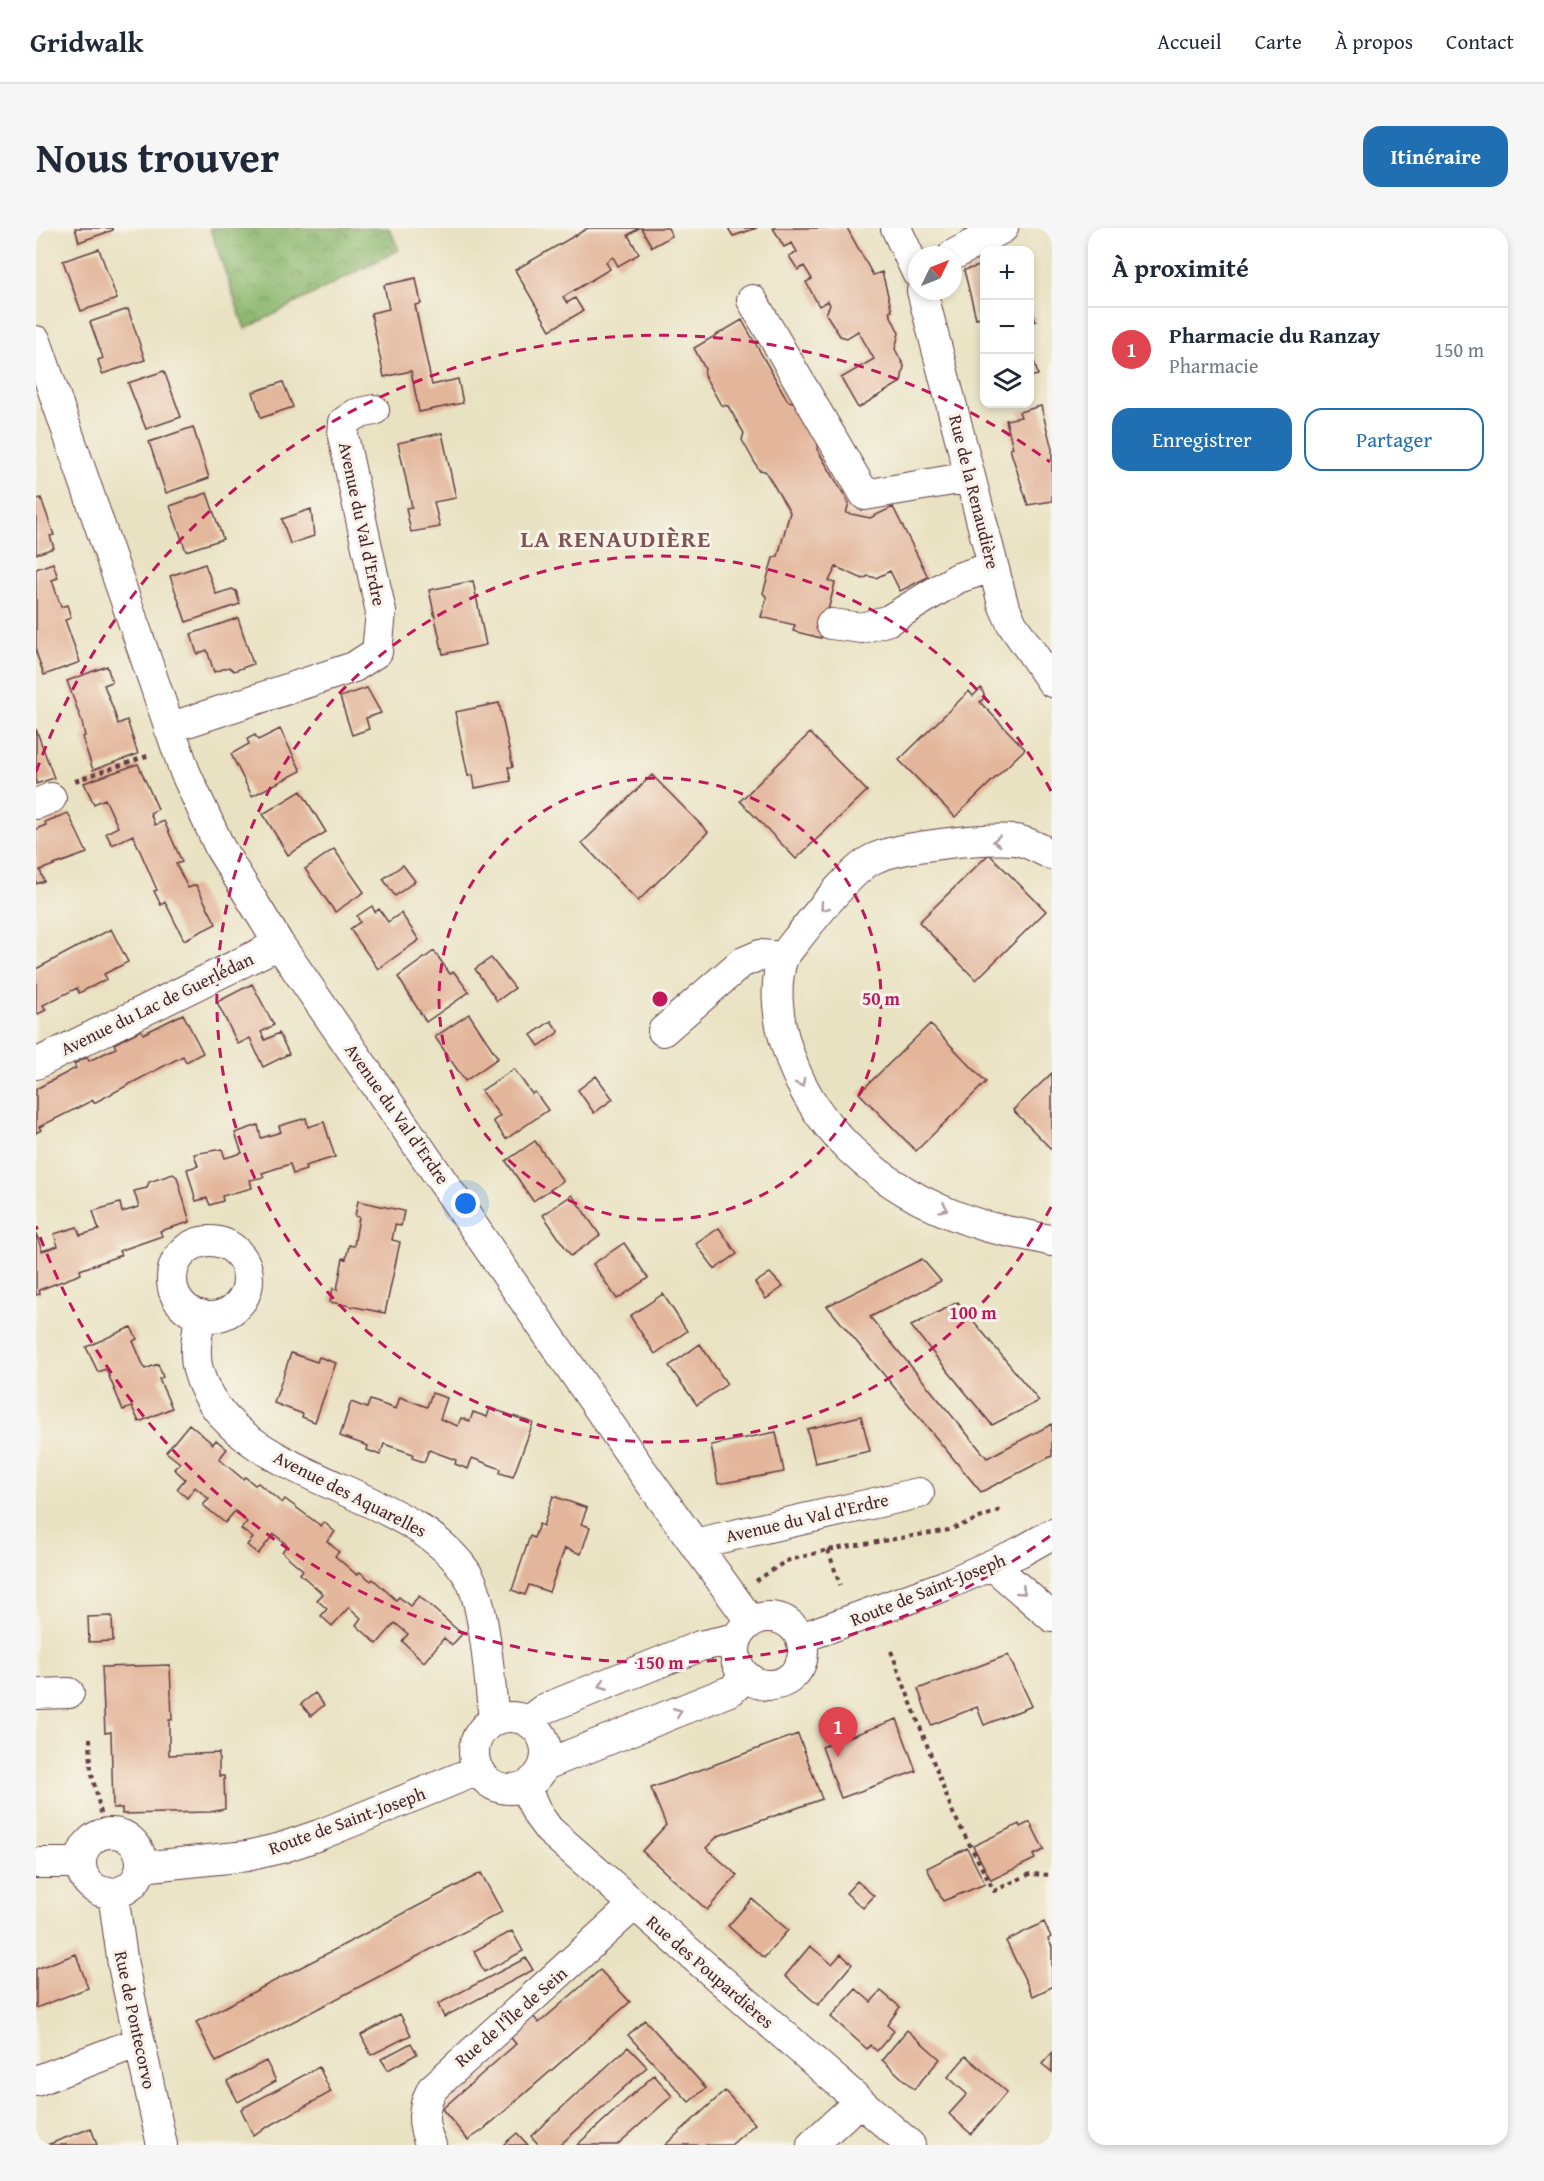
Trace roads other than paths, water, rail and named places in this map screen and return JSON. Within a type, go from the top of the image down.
[{"type":"street","points":[[896,228],[908,254]]},
{"type":"street","points":[[962,250],[1003,228]]},
{"type":"street","points":[[752,300],[865,495],[970,477]]},
{"type":"street","name":"Rue de la Renaudière","points":[[924,300],[992,567],[1012,624],[1052,682]]},
{"type":"street","name":"Avenue du Val d'Erdre","points":[[36,341],[173,737],[201,809],[220,848],[279,944],[694,1544],[744,1630]]},
{"type":"street","name":"Avenue du Val d'Erdre","points":[[173,737],[354,667],[377,652],[381,612],[343,436],[344,422],[356,414],[374,410]]},
{"type":"street","points":[[831,624],[862,628],[889,620],[958,578],[992,567]]},
{"type":"street","points":[[1052,855],[1015,840],[942,844],[896,851],[872,859],[856,871],[783,957],[778,981],[782,1034],[793,1068],[811,1101],[835,1136],[858,1158],[900,1188],[984,1225],[1052,1241]]},
{"type":"street","name":"Avenue du Lac de Guerlédan","points":[[36,1064],[279,944]]},
{"type":"street","points":[[663,1031],[741,963],[760,955],[783,957]]},
{"type":"street","name":"Avenue des Aquarelles","points":[[200,1315],[197,1367],[212,1400],[236,1428],[266,1451],[425,1532],[452,1553],[461,1565],[476,1592],[495,1720]]},
{"type":"street","name":"Avenue du Val d'Erdre","points":[[694,1544],[919,1493]]},
{"type":"street","name":"Route de Saint-Joseph","points":[[801,1638],[992,1565],[1052,1534]]},
{"type":"street","points":[[992,1565],[1052,1617]]},
{"type":"street","points":[[528,1721],[544,1709],[744,1630],[760,1618],[780,1618],[789,1623],[801,1638],[802,1661],[789,1680],[767,1686],[746,1677],[735,1659],[744,1630]]},
{"type":"street","points":[[545,1765],[732,1690],[746,1677]]},
{"type":"street","points":[[36,1694],[69,1693]]},
{"type":"street","points":[[511,1717],[528,1721],[540,1732],[546,1748],[545,1765],[537,1778],[525,1787],[507,1790],[490,1784],[478,1770],[474,1751],[480,1733],[495,1720],[511,1717]]},
{"type":"street","name":"Route de Saint-Joseph","points":[[141,1867],[247,1856],[281,1848],[478,1770]]},
{"type":"street","name":"Rue des Poupardières","points":[[525,1787],[538,1815],[549,1830],[633,1906],[910,2145]]},
{"type":"street","points":[[110,1833],[123,1835],[133,1843],[140,1854],[141,1867],[132,1885],[113,1894],[92,1888],[84,1877],[80,1863],[87,1844],[97,1836],[110,1833]]},
{"type":"street","points":[[36,1863],[80,1863]]},
{"type":"street","name":"Rue de Pontecorvo","points":[[113,1894],[123,1965],[162,2145]]},
{"type":"street","name":"Rue de l'Île de Sein","points":[[431,2145],[423,2120],[424,2105],[432,2089],[633,1906]]},
{"type":"street","points":[[36,2081],[139,2042]]},
{"type":"street","points":[[812,2145],[860,2101]]},
{"type":"place","name":"Pharmacie du Ranzay","points":[[838,1757]]},
{"type":"district","name":"LA RENAUDIÈRE","points":[[616,539]]}]
